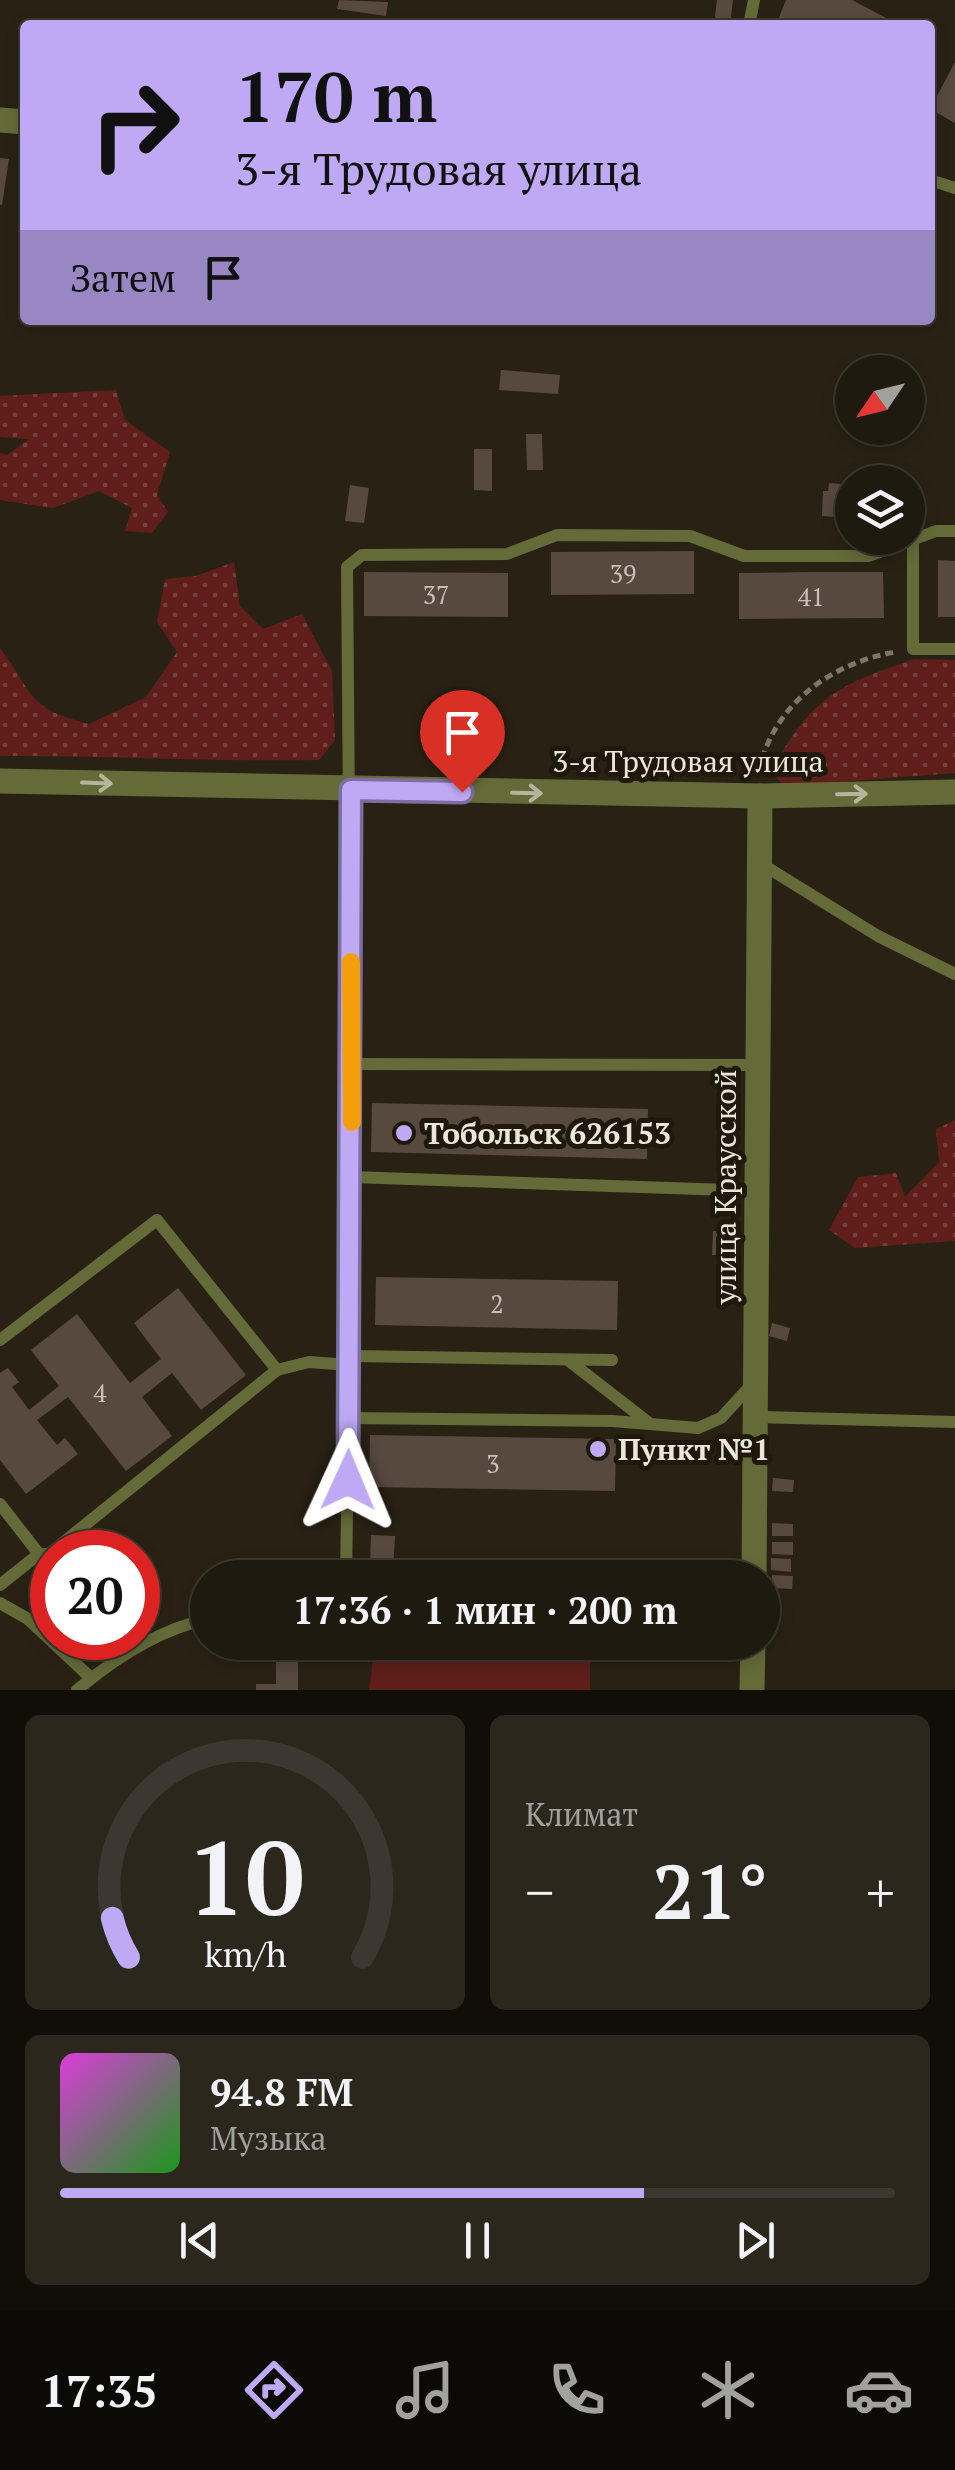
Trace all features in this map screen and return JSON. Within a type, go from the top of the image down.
[{"type":"street","name":"3-я Трудовая улица","points":[[0,780],[760,796],[955,792]]},
{"type":"street","name":"улица Краусской","points":[[754,1560],[760,796]]},
{"type":"street","points":[[752,1690],[753,1660]]},
{"type":"lane","points":[[925,535],[955,531]]},
{"type":"lane","points":[[346,1560],[352,1178],[347,568],[362,555],[507,554],[557,535],[690,536],[744,556],[872,555]]},
{"type":"lane","points":[[913,555],[913,648],[955,650]]},
{"type":"lane","points":[[760,863],[867,929],[955,974]]},
{"type":"lane","points":[[352,1064],[758,1065]]},
{"type":"lane","points":[[352,1178],[758,1191]]},
{"type":"lane","points":[[0,1340],[151,1220],[157,1220],[276,1370]]},
{"type":"lane","points":[[79,1530],[276,1370],[308,1362],[350,1360],[612,1360]]},
{"type":"lane","points":[[568,1360],[651,1424]]},
{"type":"lane","points":[[349,1418],[708,1426],[757,1378]]},
{"type":"lane","points":[[757,1417],[955,1422]]},
{"type":"lane","points":[[0,1504],[30,1542]]},
{"type":"lane","points":[[0,1585],[30,1561]]},
{"type":"lane","points":[[0,1602],[28,1618],[91,1678]]},
{"type":"lane","points":[[77,1690],[144,1644],[190,1623]]},
{"type":"path","points":[[760,796],[763,756],[790,709],[808,690],[845,664],[913,648]]},
{"type":"shaded area","points":[[116,390],[125,420],[170,452],[157,495],[168,512],[152,533],[125,531],[132,508],[99,491],[53,508],[0,500],[0,453],[7,455],[29,439],[0,437],[0,396]]},
{"type":"shaded area","points":[[234,562],[240,606],[263,629],[302,614],[332,671],[335,740],[319,760],[0,756],[0,648],[42,705],[89,724],[146,697],[177,652],[157,622],[165,579],[196,576]]},
{"type":"shaded area","points":[[914,659],[955,660],[955,773],[784,786],[771,771],[814,710],[865,677]]},
{"type":"shaded area","points":[[955,1120],[955,1241],[855,1248],[829,1230],[858,1177],[896,1173],[905,1197],[939,1162],[936,1129]]},
{"type":"shaded area","points":[[373,1660],[590,1660],[590,1690],[369,1690]]},
{"type":"building","points":[[339,0],[388,2],[386,16],[337,9]]},
{"type":"building","points":[[717,0],[733,0],[731,20],[715,20]]},
{"type":"building","points":[[786,0],[852,0],[890,20],[778,20]]},
{"type":"building","points":[[955,62],[955,123],[935,112],[935,100]]},
{"type":"building","points":[[0,158],[9,159],[2,205],[0,205]]},
{"type":"building","points":[[501,370],[560,375],[558,394],[499,390]]},
{"type":"building","points":[[526,434],[542,434],[543,470],[527,470]]},
{"type":"building","points":[[474,449],[492,449],[492,491],[474,490]]},
{"type":"building","points":[[829,483],[835,484],[835,517],[822,516],[823,491],[828,491]]},
{"type":"building","points":[[350,485],[369,488],[364,523],[345,521]]},
{"type":"building","points":[[694,551],[694,594],[551,595],[551,552]]},
{"type":"building","points":[[938,560],[955,561],[955,617],[938,617]]},
{"type":"building","points":[[364,572],[508,573],[508,617],[364,616]]},
{"type":"building","points":[[883,572],[884,618],[739,619],[739,573]]},
{"type":"building","points":[[372,1103],[648,1109],[647,1159],[371,1152]]},
{"type":"building","points":[[713,1231],[735,1232],[735,1255],[712,1255]]},
{"type":"building","points":[[376,1277],[618,1281],[617,1330],[375,1325]]},
{"type":"building","points":[[178,1288],[246,1375],[201,1410],[172,1373],[142,1397],[172,1436],[126,1471],[68,1397],[37,1420],[57,1445],[65,1438],[78,1454],[26,1494],[0,1460],[0,1373],[8,1368],[19,1382],[12,1387],[29,1410],[59,1386],[31,1350],[77,1314],[130,1383],[161,1359],[134,1323]]},
{"type":"building","points":[[772,1323],[790,1328],[787,1341],[769,1336]]},
{"type":"building","points":[[370,1435],[616,1439],[615,1491],[369,1487]]},
{"type":"building","points":[[773,1478],[794,1480],[793,1492],[772,1491]]},
{"type":"building","points":[[772,1523],[793,1524],[793,1536],[772,1536]]},
{"type":"building","points":[[371,1535],[395,1536],[394,1560],[370,1560]]},
{"type":"building","points":[[772,1542],[793,1542],[793,1555],[772,1554]]},
{"type":"building","points":[[791,1559],[791,1572],[780,1571],[780,1560],[771,1560]]},
{"type":"building","points":[[780,1575],[793,1576],[792,1589],[780,1588]]},
{"type":"building","points":[[276,1660],[298,1660],[298,1690],[256,1690],[256,1684],[276,1684]]},
{"type":"slow traffic","points":[[351,962],[352,1122]]},
{"type":"place","name":"Тобольск 626153","points":[[404,1133]]},
{"type":"place","name":"Пункт №1","points":[[598,1449]]},
{"type":"route","points":[[348,1480],[351,790],[462,792]]}]
